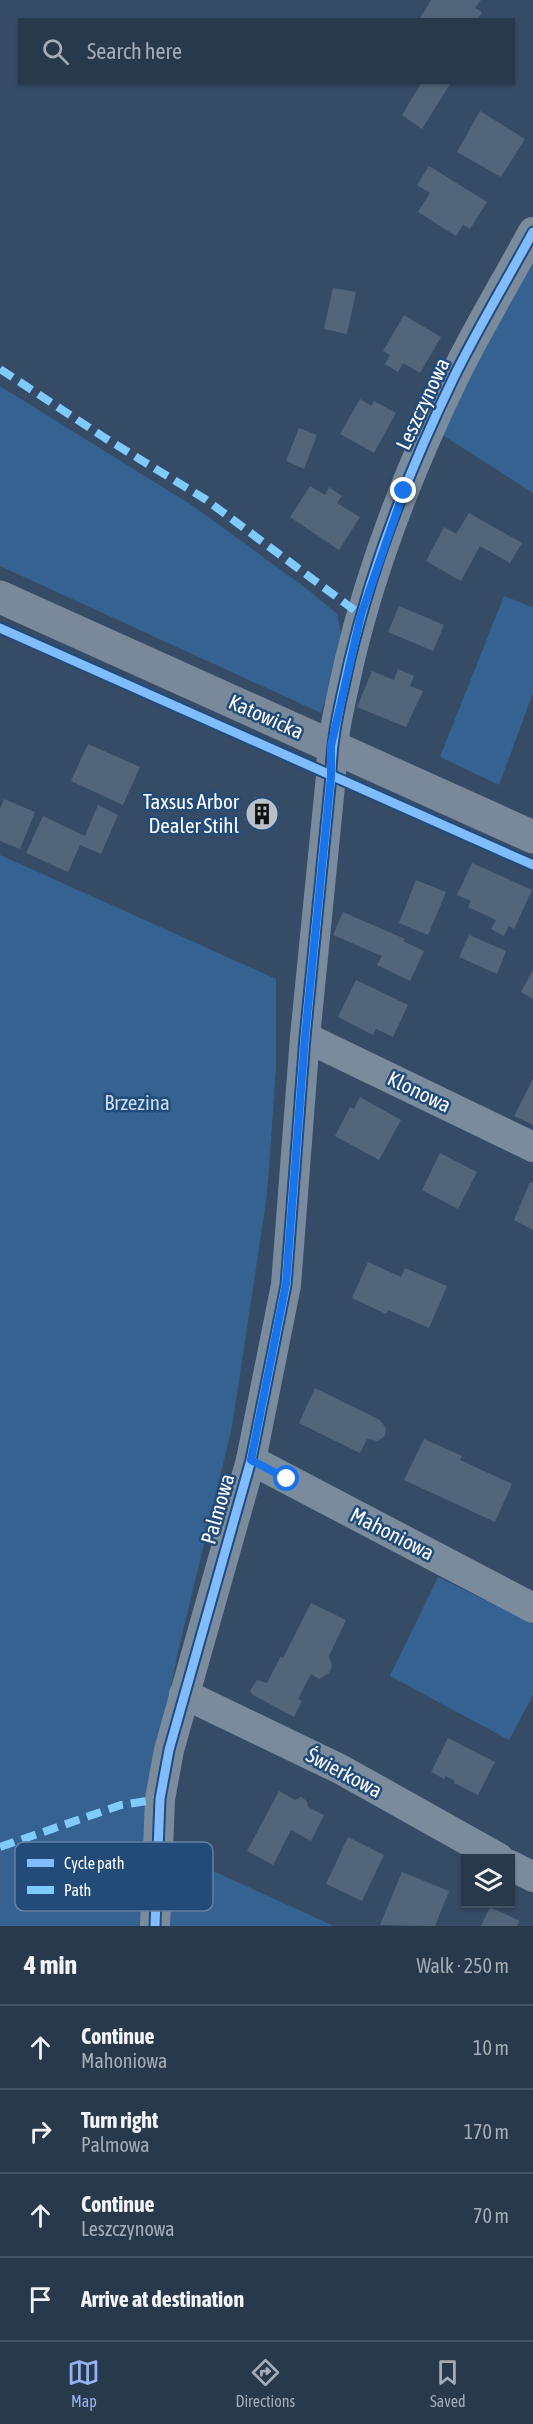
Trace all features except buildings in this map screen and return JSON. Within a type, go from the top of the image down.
[{"type":"main road","name":"Katowicka","points":[[0,597],[331,761],[533,837]]},
{"type":"street","name":"Leszczynowa","points":[[331,761],[361,615],[404,491],[454,377],[533,232]]},
{"type":"street","name":"Palmowa","points":[[158,1842],[160,1799],[168,1750],[251,1460],[286,1284],[305,1037],[331,761]]},
{"type":"street","name":"Klonowa","points":[[305,1037],[533,1148]]},
{"type":"street","name":"Mahoniowa","points":[[251,1460],[533,1608]]},
{"type":"street","name":"Świerkowa","points":[[184,1694],[340,1769],[492,1854]]},
{"type":"street","points":[[515,1868],[533,1877]]},
{"type":"street","name":"Palmowa","points":[[155,1926],[156,1911]]},
{"type":"green space","points":[[533,255],[533,493],[438,432]]},
{"type":"green space","points":[[0,386],[193,506],[307,589],[337,614],[343,643],[321,713],[0,566]]},
{"type":"green space","points":[[504,596],[533,606],[533,693],[499,785],[440,757]]},
{"type":"green space","name":"Brzezina","points":[[0,855],[276,979],[276,1069],[267,1195],[232,1427],[177,1656],[148,1806],[148,1842],[15,1842],[15,1911],[147,1911],[147,1926],[0,1926]]},
{"type":"green space","points":[[438,1577],[533,1624],[533,1695],[509,1740],[390,1676]]},
{"type":"green space","points":[[213,1871],[334,1926],[166,1926],[167,1911],[213,1911]]},
{"type":"marked path","points":[[0,369],[105,438],[205,499],[361,615]]},
{"type":"marked path","points":[[0,1847],[121,1805],[160,1799]]},
{"type":"cycle path","points":[[158,1842],[160,1799],[169,1750],[251,1460],[286,1285],[305,1037],[333,747],[349,663],[381,553],[422,446],[463,359],[533,232]]},
{"type":"cycle path","points":[[0,628],[533,865]]},
{"type":"cycle path","points":[[155,1926],[156,1911]]},
{"type":"place","name":"Taxsus Arbor Dealer Stihl","points":[[262,814]]},
{"type":"route","points":[[287,1479],[251,1460],[286,1284],[305,1037],[331,776],[331,746],[361,615],[404,491]]}]
